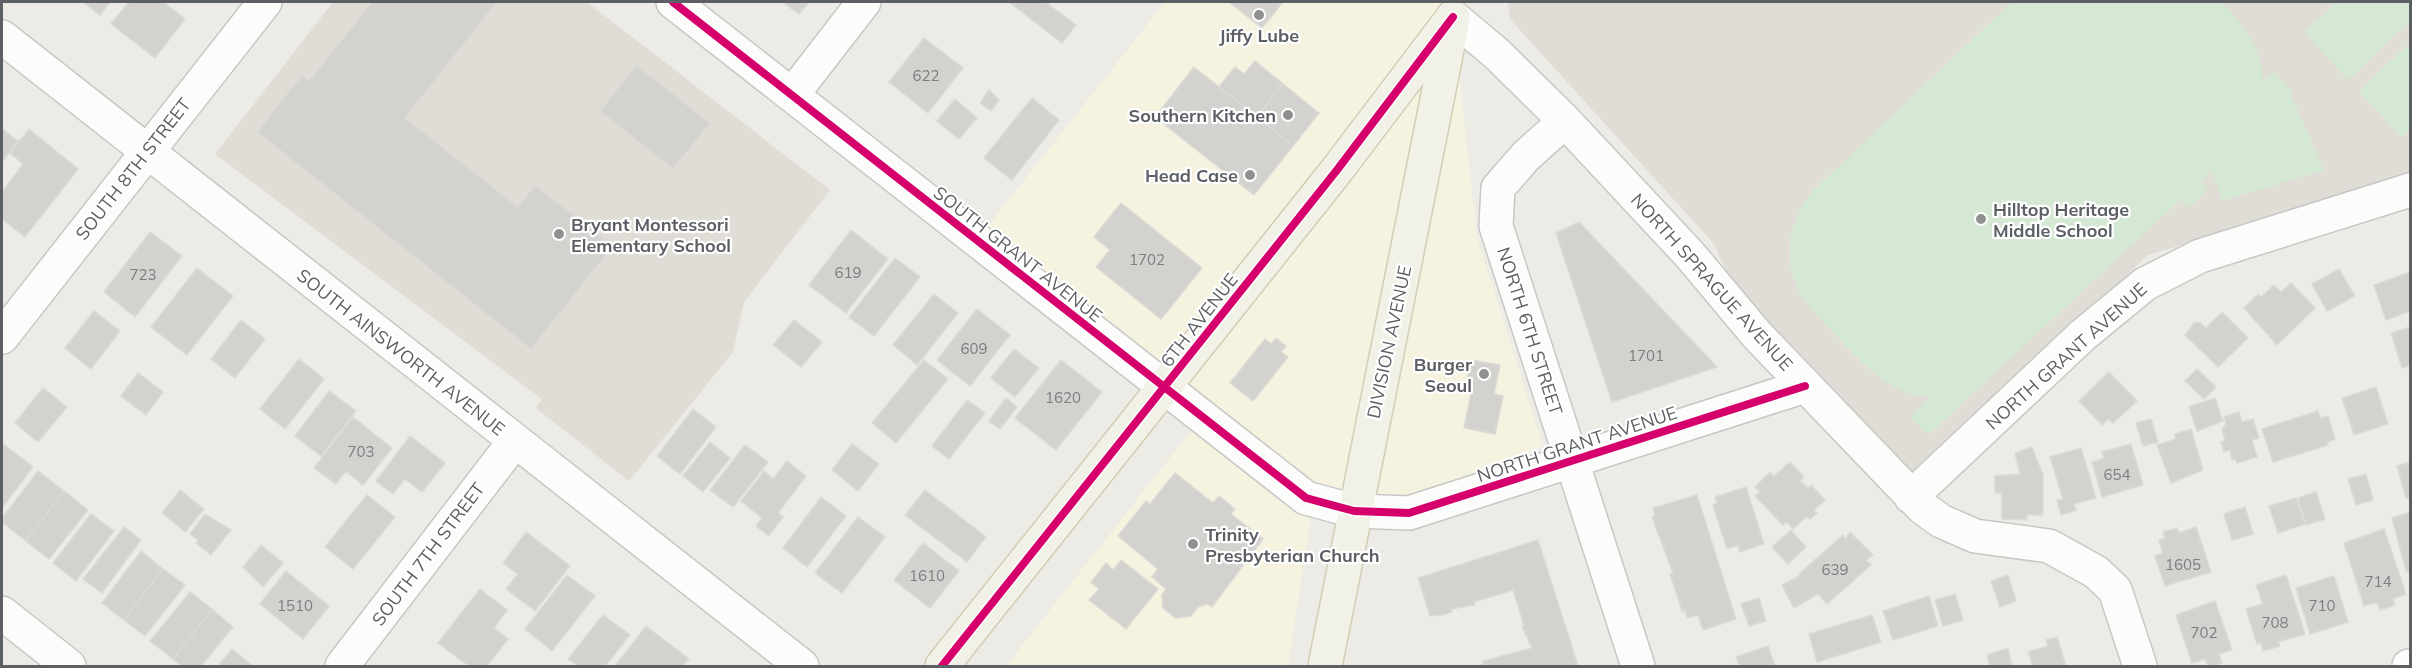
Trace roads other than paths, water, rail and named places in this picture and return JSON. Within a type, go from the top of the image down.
[{"type":"main road","name":"6TH AVENUE","points":[[942,666],[1337,170],[1449,7]]},
{"type":"main road","name":"DIVISION AVENUE","points":[[1324,666],[1449,7]]},
{"type":"street","name":"SOUTH 8TH STREET","points":[[2,337],[265,2]]},
{"type":"street","name":"SOUTH GRANT AVENUE","points":[[674,2],[1306,498],[1354,511]]},
{"type":"street","points":[[792,95],[864,2]]},
{"type":"street","name":"NORTH SPRAGUE AVENUE","points":[[1449,7],[1565,121],[1690,255],[1757,335],[1911,497],[1941,521],[1975,536],[2049,546],[2096,572],[2115,590],[2140,666]]},
{"type":"street","name":"SOUTH AINSWORTH AVENUE","points":[[2,37],[801,666]]},
{"type":"street","name":"NORTH 6TH STREET","points":[[1565,121],[1526,156],[1498,188],[1496,226],[1638,666]]},
{"type":"street","name":"NORTH GRANT AVENUE","points":[[1911,497],[2083,335],[2145,284],[2200,256],[2410,190]]},
{"type":"street","name":"NORTH GRANT AVENUE","points":[[1354,511],[1409,513],[1806,386]]},
{"type":"street","name":"SOUTH 7TH STREET","points":[[342,666],[514,442]]},
{"type":"street","points":[[2,613],[69,666]]},
{"type":"place","name":"Jiffy Lube","points":[[1259,15]]},
{"type":"place","name":"Southern Kitchen","points":[[1288,115]]},
{"type":"place","name":"Head Case","points":[[1250,175]]},
{"type":"place","name":"Hilltop Heritage Middle School","points":[[1981,219]]},
{"type":"place","name":"Bryant Montessori Elementary School","points":[[559,234]]},
{"type":"place","name":"Burger Seoul","points":[[1484,374]]},
{"type":"place","name":"Trinity Presbyterian Church","points":[[1193,544]]}]
